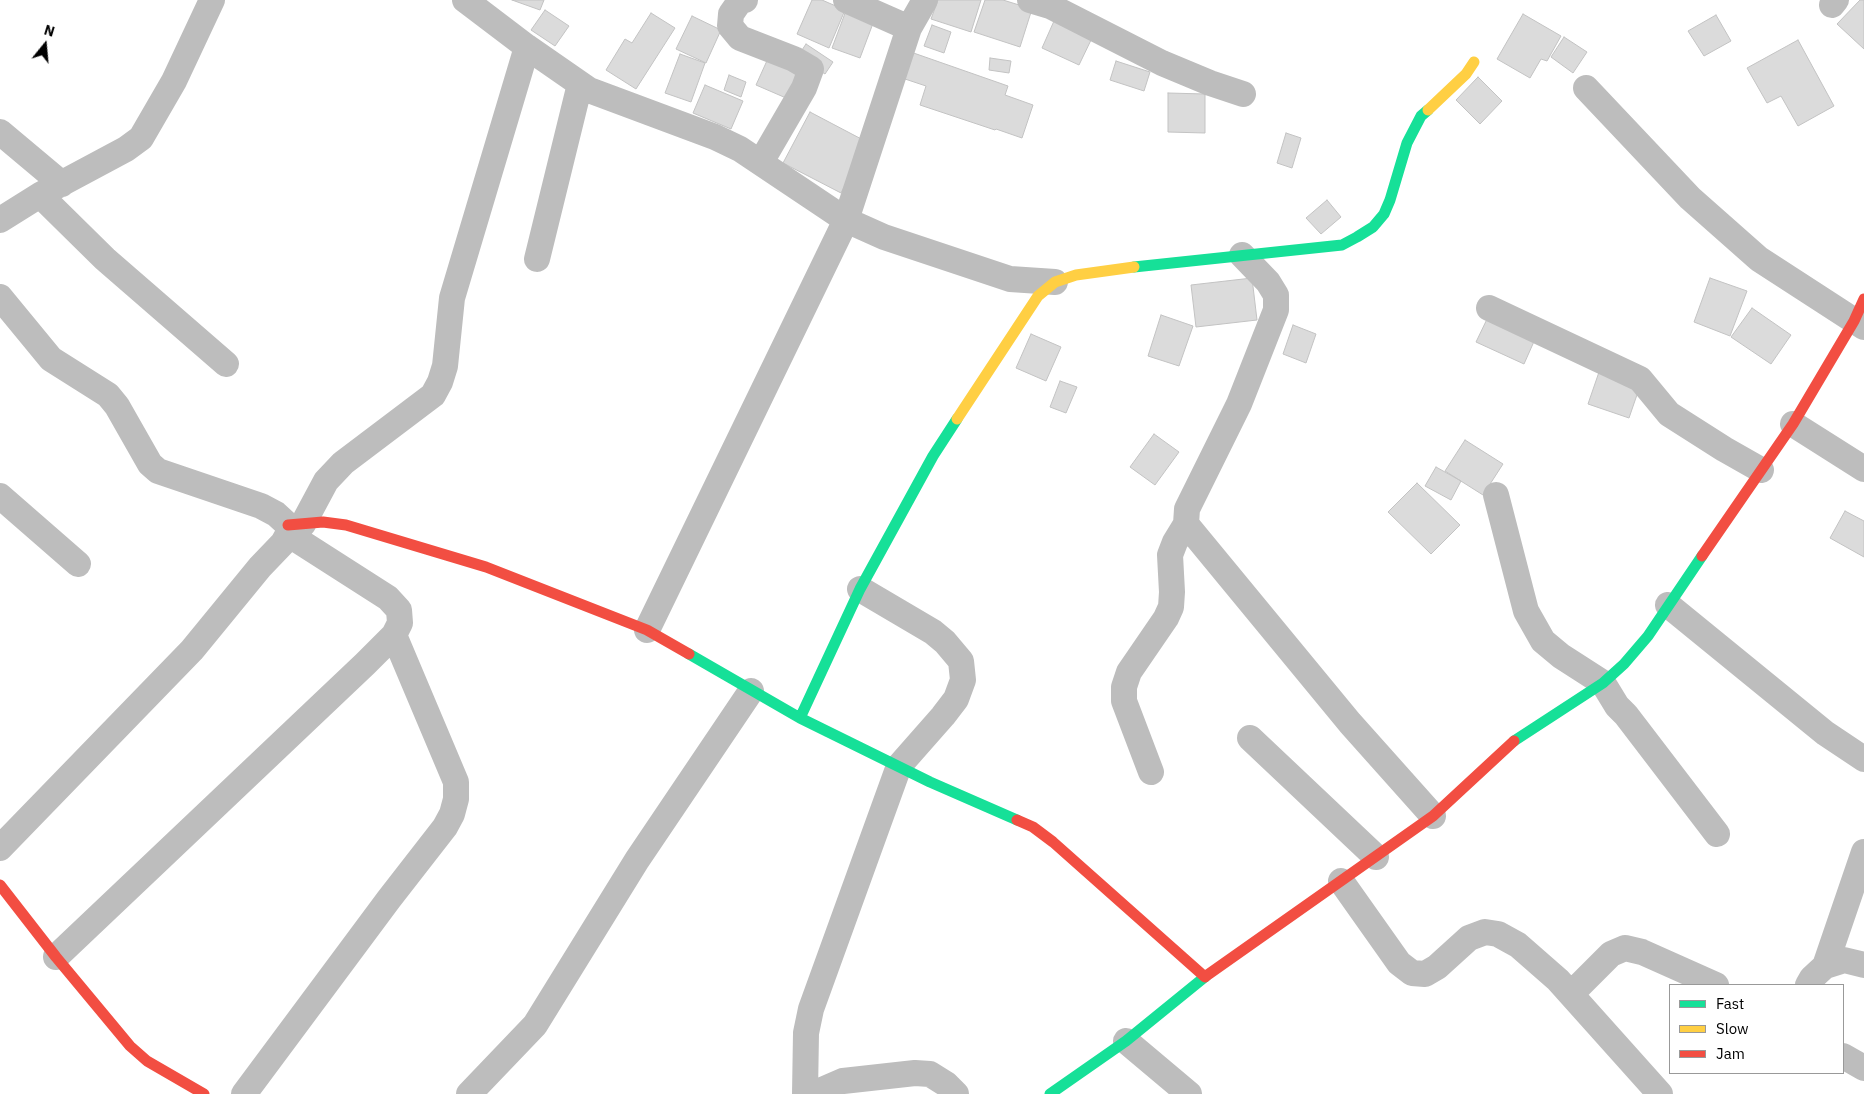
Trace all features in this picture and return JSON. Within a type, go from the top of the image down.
[{"type":"street","points":[[0,220],[51,189],[126,149],[141,138],[174,81],[212,0]]},
{"type":"street","points":[[465,0],[580,84],[609,98],[716,137],[761,162],[846,220],[884,237],[1010,279],[1055,282],[1076,275],[1183,261],[1342,245],[1357,238],[1373,227],[1384,214],[1407,143],[1421,116],[1466,74],[1474,62]]},
{"type":"street","points":[[744,0],[740,2],[731,14],[730,26],[740,38],[794,60],[811,70],[804,88],[761,162]]},
{"type":"street","points":[[846,0],[909,28]]},
{"type":"street","points":[[646,630],[846,220],[909,28],[925,0]]},
{"type":"street","points":[[1030,0],[1050,6],[1162,63],[1210,83],[1243,94]]},
{"type":"street","points":[[0,848],[192,650],[260,567],[283,543],[326,481],[343,464],[433,395],[440,382],[444,366],[452,298],[527,47]]},
{"type":"street","points":[[537,259],[580,84]]},
{"type":"street","points":[[1050,1094],[1126,1041],[1205,977],[1433,816],[1512,742],[1603,683],[1624,664],[1648,636],[1792,424],[1861,316],[1760,258],[1679,187],[1586,88]]},
{"type":"street","points":[[0,132],[51,189],[105,259],[226,364]]},
{"type":"street","points":[[1151,772],[1124,701],[1124,687],[1129,672],[1166,618],[1171,607],[1170,555],[1175,542],[1186,524],[1187,509],[1239,404],[1276,310],[1276,296],[1268,282],[1242,255]]},
{"type":"street","points":[[800,718],[860,589],[933,456],[1031,306],[1055,282]]},
{"type":"street","points":[[0,297],[51,359],[108,395],[117,406],[150,464],[158,471],[261,506],[276,514],[388,598],[399,610],[400,623],[394,635],[56,957]]},
{"type":"street","points":[[1489,308],[1640,380],[1669,414],[1724,450],[1761,470]]},
{"type":"street","points":[[1792,424],[1864,469]]},
{"type":"street","points":[[1496,495],[1526,611],[1543,641],[1561,656],[1603,683],[1617,706],[1626,715],[1717,834]]},
{"type":"street","points":[[0,496],[78,564]]},
{"type":"street","points":[[293,528],[323,522],[346,525],[476,564],[646,630],[800,718],[898,766],[1033,827],[1054,842],[1205,977]]},
{"type":"street","points":[[1186,524],[1350,723],[1433,816]]},
{"type":"street","points":[[805,1094],[806,1033],[811,1010],[898,766],[956,699],[963,680],[961,661],[945,642],[933,632],[860,589]]},
{"type":"street","points":[[1668,605],[1825,734],[1864,759]]},
{"type":"street","points":[[244,1094],[445,827],[452,814],[456,799],[456,782],[394,635]]},
{"type":"street","points":[[469,1094],[535,1025],[636,860],[751,691]]},
{"type":"street","points":[[1250,738],[1376,857]]},
{"type":"street","points":[[1817,976],[1864,852]]},
{"type":"street","points":[[1341,881],[1399,963],[1412,973],[1425,974],[1437,968],[1469,938],[1485,932],[1498,934],[1518,945],[1571,994],[1660,1094]]},
{"type":"street","points":[[0,885],[56,957],[130,1046],[147,1061],[204,1094]]},
{"type":"street","points":[[1571,994],[1611,954],[1625,948],[1642,952],[1714,984]]},
{"type":"street","points":[[1817,976],[1844,960],[1864,966]]},
{"type":"street","points":[[1126,1041],[1189,1094]]},
{"type":"street","points":[[1844,1057],[1864,1068]]},
{"type":"street","points":[[813,1094],[843,1081],[915,1072],[930,1074],[946,1084],[956,1094]]},
{"type":"building","points":[[512,0],[544,0],[540,10]]},
{"type":"building","points":[[812,0],[822,0],[845,10],[829,48],[797,34]]},
{"type":"building","points":[[938,0],[981,0],[971,32],[931,19]]},
{"type":"building","points":[[985,0],[1003,0],[1032,9],[1020,47],[974,32]]},
{"type":"building","points":[[1860,0],[1864,0],[1864,49],[1837,24]]},
{"type":"building","points":[[847,8],[875,18],[860,58],[832,48]]},
{"type":"building","points":[[545,10],[569,26],[555,46],[531,30]]},
{"type":"building","points":[[651,13],[675,28],[636,89],[606,70],[625,39],[632,43]]},
{"type":"building","points":[[1523,14],[1561,36],[1547,61],[1541,59],[1530,78],[1497,59]]},
{"type":"building","points":[[1716,15],[1731,41],[1704,56],[1688,31]]},
{"type":"building","points":[[692,16],[721,30],[706,63],[676,49]]},
{"type":"building","points":[[1054,21],[1092,38],[1079,65],[1042,48]]},
{"type":"building","points":[[932,25],[951,32],[944,53],[924,46]]},
{"type":"building","points":[[1564,37],[1587,52],[1573,73],[1551,57]]},
{"type":"building","points":[[1798,40],[1834,106],[1798,126],[1781,96],[1767,103],[1747,68]]},
{"type":"building","points":[[806,44],[833,62],[825,74],[798,56]]},
{"type":"building","points":[[905,50],[1008,86],[1005,95],[1033,105],[1022,138],[920,105],[926,86],[896,76]]},
{"type":"building","points":[[680,54],[705,63],[691,102],[665,93]]},
{"type":"building","points":[[770,54],[807,70],[793,101],[756,85]]},
{"type":"building","points":[[990,58],[1011,61],[1009,73],[989,70]]},
{"type":"building","points":[[1116,61],[1150,72],[1144,91],[1110,80]]},
{"type":"building","points":[[729,75],[746,82],[741,97],[724,90]]},
{"type":"building","points":[[1478,77],[1502,101],[1480,124],[1456,100]]},
{"type":"building","points":[[705,85],[743,101],[731,129],[693,113]]},
{"type":"building","points":[[1168,93],[1205,94],[1205,133],[1168,132]]},
{"type":"building","points":[[810,112],[867,142],[841,193],[783,163]]},
{"type":"building","points":[[1286,133],[1301,138],[1292,168],[1277,163]]},
{"type":"building","points":[[1327,200],[1341,217],[1321,234],[1306,218]]},
{"type":"building","points":[[1252,278],[1257,320],[1196,327],[1191,285]]},
{"type":"building","points":[[1710,278],[1747,291],[1730,336],[1694,322]]},
{"type":"building","points":[[1752,308],[1791,335],[1771,364],[1731,337]]},
{"type":"building","points":[[1161,315],[1193,326],[1179,366],[1148,356]]},
{"type":"building","points":[[1489,315],[1536,337],[1524,364],[1476,342]]},
{"type":"building","points":[[1293,325],[1316,334],[1306,363],[1283,354]]},
{"type":"building","points":[[1031,334],[1061,347],[1046,381],[1016,368]]},
{"type":"building","points":[[1599,372],[1640,386],[1629,418],[1588,404]]},
{"type":"building","points":[[1060,381],[1077,387],[1066,413],[1050,407]]},
{"type":"building","points":[[1154,434],[1179,452],[1155,485],[1130,467]]},
{"type":"building","points":[[1465,440],[1503,464],[1483,495],[1445,471]]},
{"type":"building","points":[[1436,467],[1461,481],[1451,500],[1425,486]]},
{"type":"building","points":[[1417,483],[1460,525],[1431,554],[1388,512]]},
{"type":"building","points":[[1845,511],[1864,521],[1864,557],[1830,538]]},
{"type":"traffic: fast","points":[[1134,267],[1342,245],[1357,237],[1373,227],[1384,214],[1407,143],[1421,116],[1428,110]]},
{"type":"traffic: fast","points":[[800,718],[860,589],[933,456],[957,419]]},
{"type":"traffic: fast","points":[[1514,741],[1603,683],[1624,664],[1648,636],[1702,556]]},
{"type":"traffic: fast","points":[[689,654],[800,718],[930,782],[1017,820]]},
{"type":"traffic: fast","points":[[1050,1094],[1126,1041],[1206,976]]},
{"type":"traffic: slow","points":[[1428,110],[1466,74],[1474,62]]},
{"type":"traffic: slow","points":[[957,419],[1038,296],[1055,282],[1076,275],[1134,267]]},
{"type":"traffic: jam","points":[[1702,556],[1793,424],[1854,321],[1864,299]]},
{"type":"traffic: jam","points":[[288,525],[323,522],[346,525],[486,567],[647,630],[689,654]]},
{"type":"traffic: jam","points":[[1206,976],[1433,816],[1514,741]]},
{"type":"traffic: jam","points":[[1017,820],[1033,827],[1053,842],[1205,977]]},
{"type":"traffic: jam","points":[[0,885],[56,957],[130,1046],[147,1061],[204,1094]]}]
